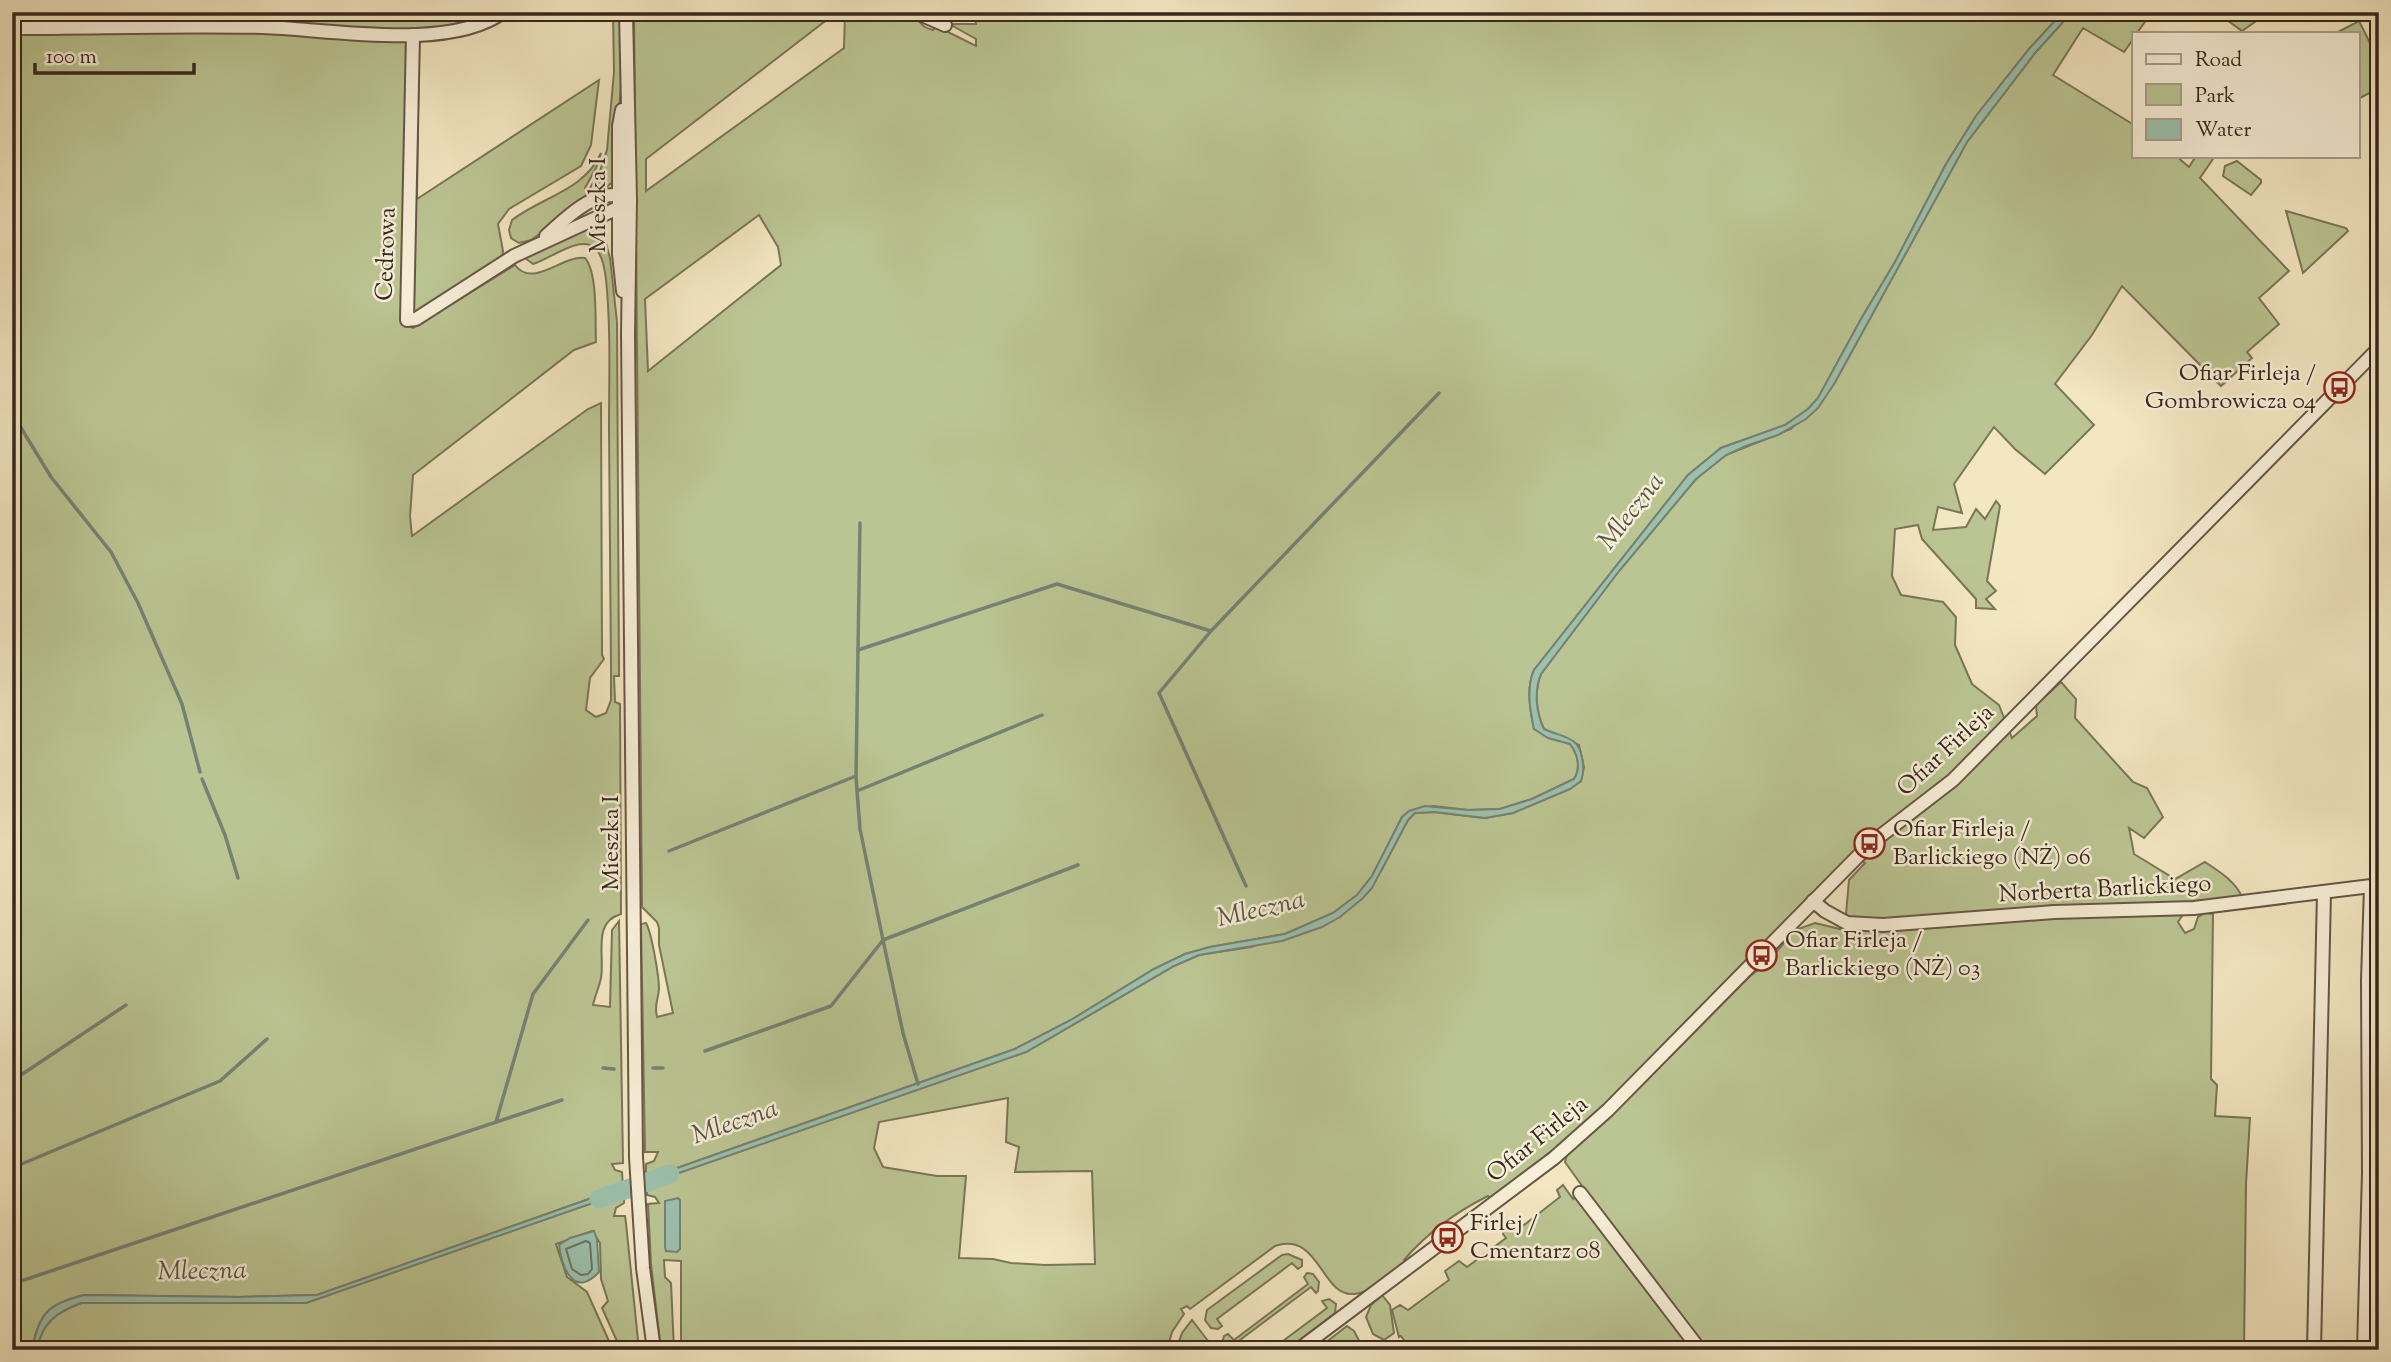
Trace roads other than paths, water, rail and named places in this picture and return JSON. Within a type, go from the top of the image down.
[{"type":"street","points":[[12,28],[263,27],[413,35],[475,27],[490,22],[503,12]]},
{"type":"street","name":"Mieszka I","points":[[626,12],[627,75],[619,126],[628,334],[636,1157],[643,1268],[654,1350]]},
{"type":"street","points":[[915,12],[945,25]]},
{"type":"street","name":"Cedrowa","points":[[413,35],[407,320],[416,320],[514,256],[605,214],[623,201],[610,195],[592,201],[537,244]]},
{"type":"street","name":"Mieszka I","points":[[623,201],[619,254],[628,334]]},
{"type":"street","points":[[605,214],[616,220],[620,226]]},
{"type":"street","name":"Ofiar Firleja","points":[[1298,1350],[1560,1153],[1633,1086],[1870,844],[1953,779],[2379,348]]},
{"type":"street","points":[[2364,1350],[2368,980],[2375,886]]},
{"type":"street","name":"Norberta Barlickiego","points":[[1813,901],[1834,917],[1859,925],[1883,925],[2054,912],[2194,908],[2375,886]]},
{"type":"street","points":[[1827,888],[1827,900],[1834,917]]},
{"type":"street","points":[[2314,1350],[2324,892]]},
{"type":"street","points":[[1580,1193],[1700,1350]]},
{"type":"water","points":[[2063,12],[2072,12],[2035,53],[1967,142],[1834,384],[1818,408],[1806,419],[1778,435],[1726,455],[1696,479],[1619,571],[1541,674],[1537,695],[1541,723],[1544,729],[1569,738],[1577,745],[1583,764],[1581,781],[1570,789],[1513,813],[1485,818],[1434,812],[1415,813],[1408,820],[1372,888],[1340,917],[1322,927],[1282,941],[1199,955],[1174,966],[1026,1052],[647,1184],[646,1179],[1015,1049],[1185,954],[1285,934],[1333,913],[1357,895],[1372,876],[1402,817],[1409,811],[1425,806],[1468,810],[1500,809],[1532,799],[1574,779],[1578,761],[1570,744],[1548,738],[1534,729],[1529,692],[1534,670],[1688,475],[1721,448],[1785,425],[1808,409],[1818,398],[1895,262],[1946,164],[1976,116],[2029,49]]},
{"type":"water","points":[[623,1187],[624,1192],[306,1303],[81,1303],[52,1320],[42,1333],[37,1350],[32,1350],[38,1327],[47,1312],[62,1302],[84,1295],[317,1295]]},
{"type":"water","points":[[678,1198],[680,1249],[677,1252],[666,1251],[665,1201]]},
{"type":"water","points":[[594,1231],[599,1272],[590,1280],[576,1281],[566,1271],[559,1245],[570,1238]]},
{"type":"waterway","points":[[1246,886],[1159,693],[1211,631],[1439,393]]},
{"type":"waterway","points":[[12,413],[51,477],[111,552],[138,603],[182,704],[200,772]]},
{"type":"waterway","points":[[669,851],[856,776],[860,523]]},
{"type":"waterway","points":[[858,650],[1057,584],[1211,631]]},
{"type":"waterway","points":[[856,776],[857,791],[1042,715]]},
{"type":"waterway","points":[[202,779],[225,835],[238,878]]},
{"type":"waterway","points":[[857,791],[860,829],[883,940],[1078,865]]},
{"type":"waterway","points":[[496,1122],[533,994],[588,920]]},
{"type":"waterway","points":[[883,940],[903,1033],[918,1084]]},
{"type":"waterway","points":[[705,1051],[831,1006],[883,940]]},
{"type":"waterway","points":[[12,1081],[126,1005]]},
{"type":"waterway","points":[[12,1168],[220,1081],[267,1039]]},
{"type":"waterway","points":[[603,1068],[614,1069]]},
{"type":"waterway","points":[[653,1068],[663,1068]]},
{"type":"waterway","points":[[12,1284],[562,1100]]},
{"type":"waterway","name":"Mleczna","points":[[599,1199],[670,1174]]},
{"type":"place","name":"Ofiar Firleja / Gombrowicza 04","points":[[2339,388]]},
{"type":"place","name":"Ofiar Firleja / Barlickiego (NŻ) 06","points":[[1870,844]]},
{"type":"place","name":"Ofiar Firleja / Barlickiego (NŻ) 03","points":[[1762,955]]},
{"type":"place","name":"Firlej / Cmentarz 08","points":[[1447,1238]]}]
